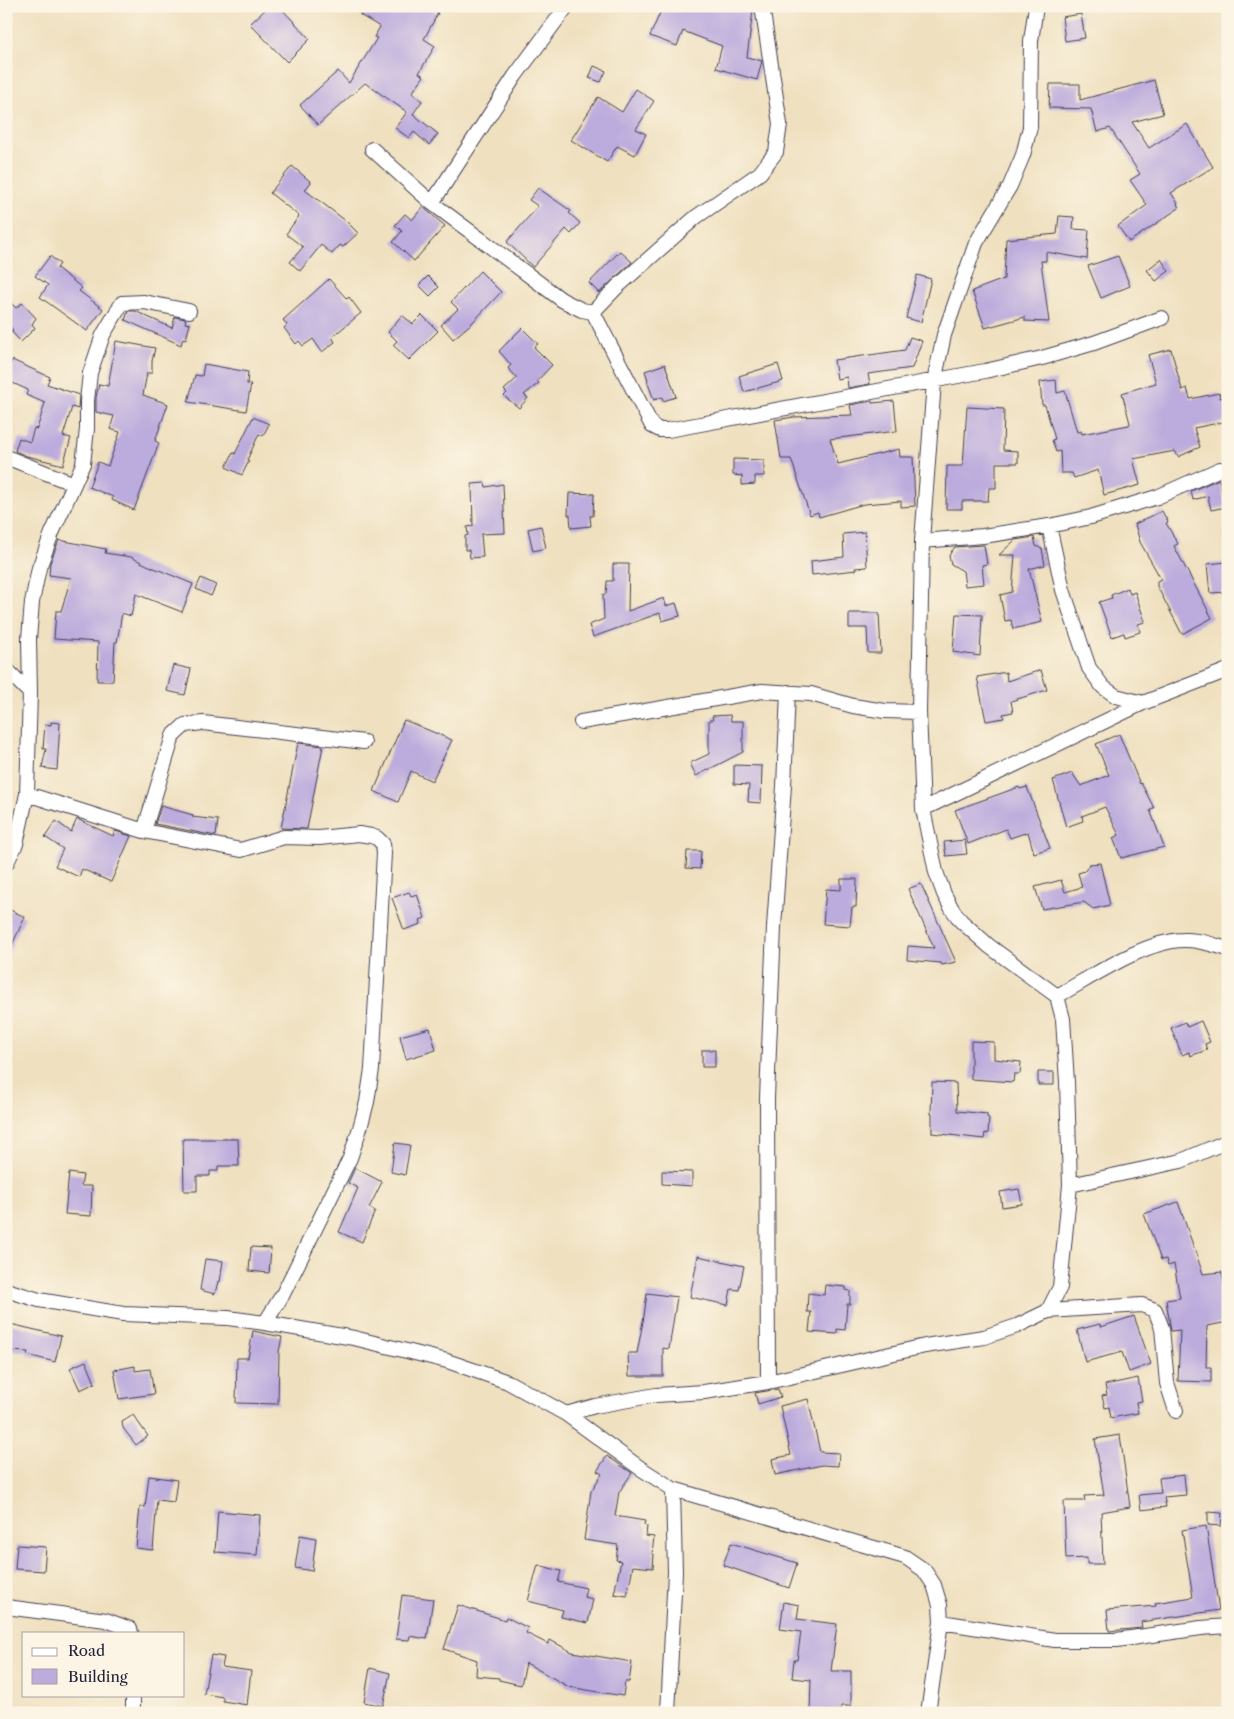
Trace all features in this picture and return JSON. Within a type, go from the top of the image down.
[{"type":"street","points":[[432,203],[515,76],[567,6]]},
{"type":"street","points":[[593,312],[696,216],[760,173],[776,152],[780,124],[762,6]]},
{"type":"street","points":[[1036,6],[1031,41],[1030,127],[1023,156],[1010,186],[976,243],[944,335],[934,382],[922,541],[919,712],[923,809],[936,872],[944,894],[961,921],[989,946],[1057,996],[1064,1019],[1068,1082],[1070,1185],[1060,1287],[1048,1311]]},
{"type":"street","points":[[372,149],[432,203],[562,300],[582,310],[593,312]]},
{"type":"street","points":[[6,864],[16,844],[28,794],[29,639],[33,593],[39,568],[52,533],[83,464],[90,372],[103,336],[122,303],[144,302],[189,311]]},
{"type":"street","points":[[593,312],[652,426],[660,430],[686,428],[830,399],[934,382],[1042,358],[1094,343],[1162,318]]},
{"type":"street","points":[[6,458],[74,484]]},
{"type":"street","points":[[922,541],[983,536],[1049,526],[1091,517],[1157,497],[1220,469]]},
{"type":"street","points":[[1049,526],[1063,590],[1089,668],[1103,687],[1116,696],[1143,703]]},
{"type":"street","points":[[6,669],[30,693]]},
{"type":"street","points":[[923,809],[1143,703],[1228,670]]},
{"type":"street","points":[[581,722],[762,691],[811,694],[852,706],[886,711],[919,712]]},
{"type":"street","points":[[768,1382],[767,1098],[774,927],[784,786],[788,692]]},
{"type":"street","points":[[144,831],[173,736],[185,725],[203,723],[364,742]]},
{"type":"street","points":[[28,794],[144,831],[241,850],[284,837],[319,838],[359,834],[377,838],[383,844],[372,1069],[367,1102],[350,1158],[282,1294],[264,1322]]},
{"type":"street","points":[[1057,996],[1138,951],[1162,944],[1183,940],[1207,943],[1228,949]]},
{"type":"street","points":[[1070,1185],[1181,1161],[1228,1141]]},
{"type":"street","points":[[6,1290],[39,1300],[123,1314],[228,1318],[264,1322],[354,1338],[447,1361],[508,1382],[566,1414],[673,1490],[905,1558],[924,1570],[934,1586],[940,1606],[941,1622],[928,1713]]},
{"type":"street","points":[[566,1414],[595,1406],[656,1395],[704,1392],[768,1382],[925,1346],[984,1337],[1016,1326],[1048,1311],[1142,1305],[1155,1310],[1162,1328],[1167,1382],[1176,1411]]},
{"type":"street","points":[[668,1713],[675,1572],[673,1490]]},
{"type":"street","points":[[6,1607],[106,1620],[130,1629],[131,1632]]},
{"type":"street","points":[[941,1622],[1055,1640],[1117,1640],[1200,1628],[1228,1626]]},
{"type":"street","points":[[133,1696],[133,1713]]},
{"type":"building","points":[[269,6],[279,6],[310,39],[287,62],[250,24]]},
{"type":"building","points":[[366,6],[426,6],[438,13],[424,39],[435,46],[419,73],[424,76],[412,93],[422,101],[413,114],[438,134],[429,145],[414,132],[409,138],[395,128],[407,112],[365,83],[318,125],[300,105],[338,71],[349,83],[377,38],[374,37],[380,27],[360,15]]},
{"type":"building","points":[[663,6],[722,6],[753,10],[747,57],[762,61],[757,80],[716,68],[722,46],[683,31],[677,46],[650,36]]},
{"type":"building","points":[[1081,14],[1085,38],[1065,41],[1062,17]]},
{"type":"building","points":[[594,66],[606,71],[601,82],[589,78]]},
{"type":"building","points":[[1154,80],[1163,114],[1132,122],[1149,148],[1187,124],[1213,167],[1171,193],[1179,208],[1129,242],[1118,226],[1147,205],[1130,180],[1140,174],[1110,128],[1097,132],[1091,109],[1049,108],[1050,84],[1080,84],[1080,100]]},
{"type":"building","points":[[636,89],[654,101],[636,129],[646,134],[635,155],[617,146],[607,162],[571,140],[598,97],[622,112]]},
{"type":"building","points":[[292,166],[311,182],[305,190],[346,221],[358,233],[343,247],[340,245],[332,254],[321,245],[300,271],[290,262],[303,247],[286,234],[299,216],[270,193]]},
{"type":"building","points":[[538,188],[571,211],[569,213],[580,223],[571,234],[566,229],[533,267],[507,242],[538,206],[529,200]]},
{"type":"building","points":[[423,207],[445,226],[414,261],[393,242],[402,231],[395,225],[405,214],[412,220]]},
{"type":"building","points":[[1059,216],[1074,217],[1073,229],[1089,230],[1087,259],[1046,252],[1046,261],[1041,261],[1049,322],[1025,321],[1025,317],[985,328],[972,291],[1004,279],[1006,239],[1057,234]]},
{"type":"building","points":[[620,251],[632,262],[599,293],[589,283]]},
{"type":"building","points":[[50,256],[60,264],[57,268],[82,288],[79,291],[103,309],[87,331],[40,297],[48,285],[35,276]]},
{"type":"building","points":[[1118,256],[1130,286],[1101,298],[1088,266]]},
{"type":"building","points":[[1161,259],[1169,271],[1156,281],[1147,270]]},
{"type":"building","points":[[480,271],[501,292],[472,323],[453,339],[441,325],[458,309],[451,302]]},
{"type":"building","points":[[917,275],[931,279],[921,322],[906,318]]},
{"type":"building","points":[[428,276],[439,287],[430,296],[419,285]]},
{"type":"building","points":[[329,279],[347,299],[349,297],[361,313],[332,337],[335,342],[322,352],[313,339],[303,346],[299,341],[296,344],[284,328],[287,325],[283,320]]},
{"type":"building","points":[[6,298],[16,308],[22,303],[36,318],[32,324],[35,328],[21,342],[6,322]]},
{"type":"building","points":[[128,311],[135,311],[172,328],[175,317],[186,319],[185,323],[190,324],[186,339],[183,338],[181,345],[125,320]]},
{"type":"building","points":[[402,315],[413,324],[422,315],[438,331],[409,360],[393,345],[397,341],[388,332]]},
{"type":"building","points":[[522,328],[538,344],[534,347],[552,365],[537,381],[539,383],[524,395],[528,398],[519,408],[504,396],[507,393],[504,390],[517,378],[508,368],[511,365],[499,351]]},
{"type":"building","points":[[910,337],[922,341],[912,368],[868,374],[870,384],[848,388],[847,377],[837,379],[834,360],[905,350]]},
{"type":"building","points":[[116,341],[155,348],[152,373],[147,373],[143,395],[168,404],[155,441],[159,443],[134,510],[112,500],[113,497],[89,487],[98,462],[108,466],[120,432],[110,429],[114,416],[96,412],[96,397],[99,384],[108,386]]},
{"type":"building","points":[[1171,349],[1182,390],[1187,388],[1190,399],[1219,393],[1220,398],[1228,396],[1228,421],[1194,428],[1200,447],[1178,457],[1175,451],[1133,459],[1140,485],[1104,495],[1098,470],[1074,478],[1072,473],[1061,473],[1060,451],[1056,452],[1052,440],[1055,439],[1045,405],[1042,405],[1040,382],[1056,380],[1057,393],[1065,391],[1077,432],[1081,431],[1082,434],[1129,425],[1122,393],[1156,383],[1148,355]]},
{"type":"building","points":[[12,360],[50,377],[47,384],[79,395],[78,409],[72,407],[63,436],[71,438],[63,465],[15,451],[19,438],[30,442],[34,428],[37,429],[45,403],[26,395],[28,390],[6,380],[6,373]]},
{"type":"building","points":[[204,364],[248,372],[247,384],[251,384],[246,411],[188,402],[195,375],[202,376]]},
{"type":"building","points":[[665,364],[676,397],[663,401],[662,397],[654,400],[645,371]]},
{"type":"building","points":[[778,364],[783,381],[744,392],[739,376]]},
{"type":"building","points":[[872,401],[872,403],[894,401],[897,431],[830,439],[838,464],[899,449],[900,457],[913,457],[915,506],[901,507],[901,501],[864,504],[819,517],[818,512],[810,515],[791,459],[781,459],[775,420],[794,417],[852,415],[850,405]]},
{"type":"building","points":[[967,407],[1004,409],[1003,450],[1018,451],[1018,463],[996,463],[996,488],[989,488],[988,501],[962,501],[962,509],[946,509],[947,466],[963,466]]},
{"type":"building","points":[[253,417],[269,424],[263,436],[259,434],[242,475],[226,467],[233,453],[235,454]]},
{"type":"building","points":[[733,459],[764,460],[764,476],[755,476],[755,484],[742,485],[742,476],[733,475]]},
{"type":"building","points":[[1219,479],[1226,507],[1211,510],[1208,496],[1193,500],[1191,491]]},
{"type":"building","points":[[485,483],[486,487],[503,484],[505,533],[481,534],[483,557],[470,558],[469,550],[465,550],[465,536],[468,535],[467,527],[473,526],[472,484]]},
{"type":"building","points":[[569,493],[594,494],[593,516],[590,516],[591,526],[571,528],[570,515],[568,515]]},
{"type":"building","points":[[1162,511],[1168,522],[1166,523],[1178,544],[1174,546],[1212,618],[1182,634],[1157,586],[1157,581],[1161,579],[1140,542],[1135,524]]},
{"type":"building","points":[[541,526],[546,548],[533,551],[528,529]]},
{"type":"building","points":[[865,532],[867,567],[812,575],[811,561],[844,557],[843,534]]},
{"type":"building","points":[[1034,537],[1036,546],[1042,549],[1045,565],[1029,569],[1042,622],[1013,629],[1011,620],[1005,621],[1000,595],[1012,592],[1015,555],[999,555],[1015,540]]},
{"type":"building","points":[[59,540],[106,549],[105,553],[131,557],[193,584],[182,612],[136,594],[131,616],[122,613],[117,642],[115,642],[113,681],[97,681],[98,642],[54,639],[56,611],[61,611],[71,578],[49,575],[50,563]]},
{"type":"building","points":[[984,545],[987,564],[982,565],[984,584],[965,586],[963,571],[951,564],[949,556],[955,547]]},
{"type":"building","points":[[1228,562],[1228,592],[1210,593],[1207,564]]},
{"type":"building","points":[[613,564],[629,564],[628,611],[664,598],[666,606],[676,603],[680,616],[662,621],[660,613],[593,637],[589,625],[604,619],[603,594],[606,594],[607,581],[613,581]]},
{"type":"building","points":[[201,578],[216,585],[211,596],[196,589]]},
{"type":"building","points":[[1128,588],[1130,594],[1135,592],[1145,622],[1138,624],[1140,632],[1125,637],[1124,633],[1112,637],[1099,602],[1112,598],[1111,595]]},
{"type":"building","points":[[849,613],[879,613],[881,653],[868,653],[867,628],[849,628]]},
{"type":"building","points":[[956,614],[982,615],[980,656],[953,652]]},
{"type":"building","points":[[173,665],[191,669],[185,695],[167,691]]},
{"type":"building","points":[[1041,670],[1047,690],[1011,701],[1013,712],[1003,714],[1004,718],[986,721],[977,677],[1006,672],[1007,681]]},
{"type":"building","points":[[730,715],[731,721],[743,721],[743,752],[696,776],[690,763],[709,754],[709,720],[713,720],[712,716]]},
{"type":"building","points":[[404,720],[452,740],[432,781],[411,771],[398,802],[374,791]]},
{"type":"building","points":[[51,722],[60,723],[57,770],[42,768],[46,749],[43,749],[45,724],[51,725]]},
{"type":"building","points":[[1119,734],[1140,784],[1154,808],[1150,810],[1164,847],[1121,858],[1113,838],[1119,835],[1105,807],[1082,816],[1083,821],[1066,827],[1053,780],[1072,773],[1081,786],[1109,775],[1096,744]]},
{"type":"building","points":[[298,743],[323,746],[307,829],[281,828]]},
{"type":"building","points":[[734,765],[762,766],[761,803],[748,802],[749,785],[734,784]]},
{"type":"building","points":[[1019,787],[1020,789],[1027,787],[1050,848],[1034,853],[1028,832],[1010,838],[1006,829],[968,844],[955,810]]},
{"type":"building","points":[[161,806],[193,815],[192,817],[218,820],[216,836],[155,824]]},
{"type":"building","points":[[77,819],[113,836],[115,831],[131,836],[111,882],[82,869],[79,877],[55,866],[63,849],[45,837],[56,821],[71,832]]},
{"type":"building","points":[[965,840],[967,854],[946,856],[944,842]]},
{"type":"building","points":[[687,851],[701,851],[700,869],[686,868]]},
{"type":"building","points":[[1100,863],[1110,905],[1093,909],[1084,902],[1042,909],[1035,887],[1061,880],[1065,892],[1082,887],[1078,873],[1085,871],[1089,864]]},
{"type":"building","points":[[841,879],[857,879],[856,907],[852,907],[850,926],[823,924],[826,889],[841,890]]},
{"type":"building","points":[[921,884],[956,962],[942,965],[941,963],[907,960],[908,946],[934,948],[908,889]]},
{"type":"building","points":[[409,892],[411,896],[417,894],[425,918],[420,920],[421,924],[404,930],[392,898]]},
{"type":"building","points":[[6,908],[25,917],[6,958]]},
{"type":"building","points":[[1201,1021],[1210,1042],[1205,1044],[1207,1050],[1190,1056],[1189,1052],[1182,1055],[1171,1028],[1185,1022],[1187,1027]]},
{"type":"building","points":[[430,1028],[436,1050],[406,1059],[400,1036]]},
{"type":"building","points":[[971,1041],[994,1042],[994,1059],[1021,1062],[1020,1074],[1014,1074],[1013,1082],[971,1079]]},
{"type":"building","points":[[702,1050],[715,1050],[715,1067],[702,1067]]},
{"type":"building","points":[[1038,1072],[1054,1072],[1054,1085],[1038,1085]]},
{"type":"building","points":[[932,1082],[956,1083],[957,1111],[987,1114],[989,1118],[988,1134],[985,1133],[984,1139],[932,1133]]},
{"type":"building","points":[[183,1139],[238,1139],[239,1166],[218,1166],[218,1171],[210,1171],[210,1176],[197,1176],[197,1191],[184,1191]]},
{"type":"building","points":[[395,1143],[410,1145],[405,1175],[391,1172]]},
{"type":"building","points":[[355,1168],[382,1182],[369,1208],[375,1211],[362,1242],[339,1232],[358,1188],[348,1183]]},
{"type":"building","points":[[662,1171],[692,1172],[692,1186],[662,1184]]},
{"type":"building","points":[[69,1173],[83,1175],[81,1186],[92,1186],[91,1216],[65,1214]]},
{"type":"building","points":[[1019,1189],[1022,1204],[1002,1207],[1000,1192]]},
{"type":"building","points":[[1178,1202],[1203,1274],[1222,1272],[1228,1307],[1228,1322],[1207,1326],[1206,1367],[1211,1367],[1211,1382],[1178,1381],[1180,1330],[1171,1331],[1166,1300],[1180,1298],[1174,1264],[1168,1266],[1166,1259],[1161,1260],[1144,1214]]},
{"type":"building","points":[[251,1247],[271,1248],[269,1273],[249,1271]]},
{"type":"building","points":[[698,1256],[744,1266],[739,1290],[731,1289],[728,1305],[690,1297]]},
{"type":"building","points":[[205,1259],[223,1261],[220,1282],[218,1281],[215,1294],[200,1290]]},
{"type":"building","points":[[825,1285],[846,1287],[846,1290],[850,1291],[850,1304],[847,1304],[845,1330],[837,1329],[837,1334],[809,1332],[811,1312],[807,1312],[808,1293],[824,1295]]},
{"type":"building","points":[[647,1293],[677,1297],[669,1349],[663,1348],[663,1376],[629,1376],[628,1353],[637,1353]]},
{"type":"building","points":[[1134,1316],[1151,1364],[1129,1372],[1122,1352],[1085,1362],[1077,1330],[1100,1324],[1101,1327]]},
{"type":"building","points":[[6,1323],[61,1336],[55,1362],[27,1355],[28,1352],[6,1351]]},
{"type":"building","points":[[253,1331],[282,1337],[279,1352],[278,1404],[236,1403],[237,1358],[248,1358]]},
{"type":"building","points":[[86,1361],[95,1383],[80,1390],[70,1368]]},
{"type":"building","points":[[135,1366],[135,1371],[150,1369],[154,1394],[119,1399],[114,1370]]},
{"type":"building","points":[[1138,1378],[1142,1401],[1136,1402],[1138,1413],[1111,1418],[1109,1407],[1105,1408],[1102,1396],[1107,1395],[1105,1385]]},
{"type":"building","points":[[778,1389],[781,1397],[758,1404],[755,1393]]},
{"type":"building","points":[[808,1399],[820,1452],[839,1453],[838,1466],[822,1465],[775,1475],[772,1459],[791,1455],[780,1406]]},
{"type":"building","points":[[133,1415],[148,1436],[136,1445],[123,1428],[122,1422]]},
{"type":"building","points":[[1120,1435],[1130,1507],[1101,1512],[1103,1564],[1087,1564],[1087,1558],[1066,1559],[1064,1501],[1085,1501],[1084,1496],[1104,1495],[1095,1439]]},
{"type":"building","points":[[607,1456],[632,1473],[619,1492],[615,1516],[645,1521],[644,1525],[647,1526],[646,1536],[654,1537],[653,1568],[633,1566],[627,1596],[614,1594],[621,1561],[616,1560],[618,1545],[584,1540],[591,1491],[602,1474],[597,1471]]},
{"type":"building","points":[[1184,1475],[1186,1495],[1164,1497],[1166,1507],[1141,1510],[1139,1495],[1161,1493],[1159,1478]]},
{"type":"building","points":[[149,1476],[177,1480],[174,1502],[157,1500],[153,1550],[136,1548],[140,1507],[145,1507]]},
{"type":"building","points":[[218,1511],[260,1515],[257,1555],[215,1552]]},
{"type":"building","points":[[1208,1512],[1222,1513],[1221,1526],[1208,1525]]},
{"type":"building","points":[[1206,1526],[1219,1610],[1141,1622],[1142,1628],[1109,1631],[1107,1610],[1156,1606],[1155,1603],[1193,1597],[1182,1530]]},
{"type":"building","points":[[300,1535],[316,1538],[312,1571],[295,1568]]},
{"type":"building","points":[[731,1543],[797,1563],[789,1588],[723,1565]]},
{"type":"building","points":[[17,1545],[46,1547],[44,1571],[15,1569]]},
{"type":"building","points":[[538,1565],[561,1571],[558,1582],[586,1588],[584,1597],[593,1599],[588,1623],[561,1617],[563,1610],[528,1601]]},
{"type":"building","points":[[402,1595],[433,1599],[427,1639],[410,1636],[409,1640],[396,1639]]},
{"type":"building","points":[[784,1602],[799,1605],[797,1619],[837,1624],[831,1671],[851,1671],[851,1706],[841,1706],[841,1711],[810,1711],[811,1680],[792,1678],[801,1632],[780,1629]]},
{"type":"building","points":[[458,1605],[505,1620],[506,1617],[528,1628],[526,1633],[548,1644],[550,1640],[572,1652],[632,1662],[629,1682],[625,1682],[623,1696],[569,1687],[526,1663],[521,1685],[499,1680],[499,1678],[476,1676],[477,1660],[444,1649]]},
{"type":"building","points":[[211,1655],[224,1657],[222,1667],[251,1671],[247,1705],[223,1701],[223,1697],[204,1694]]},
{"type":"building","points":[[370,1668],[390,1673],[383,1706],[364,1702]]}]
